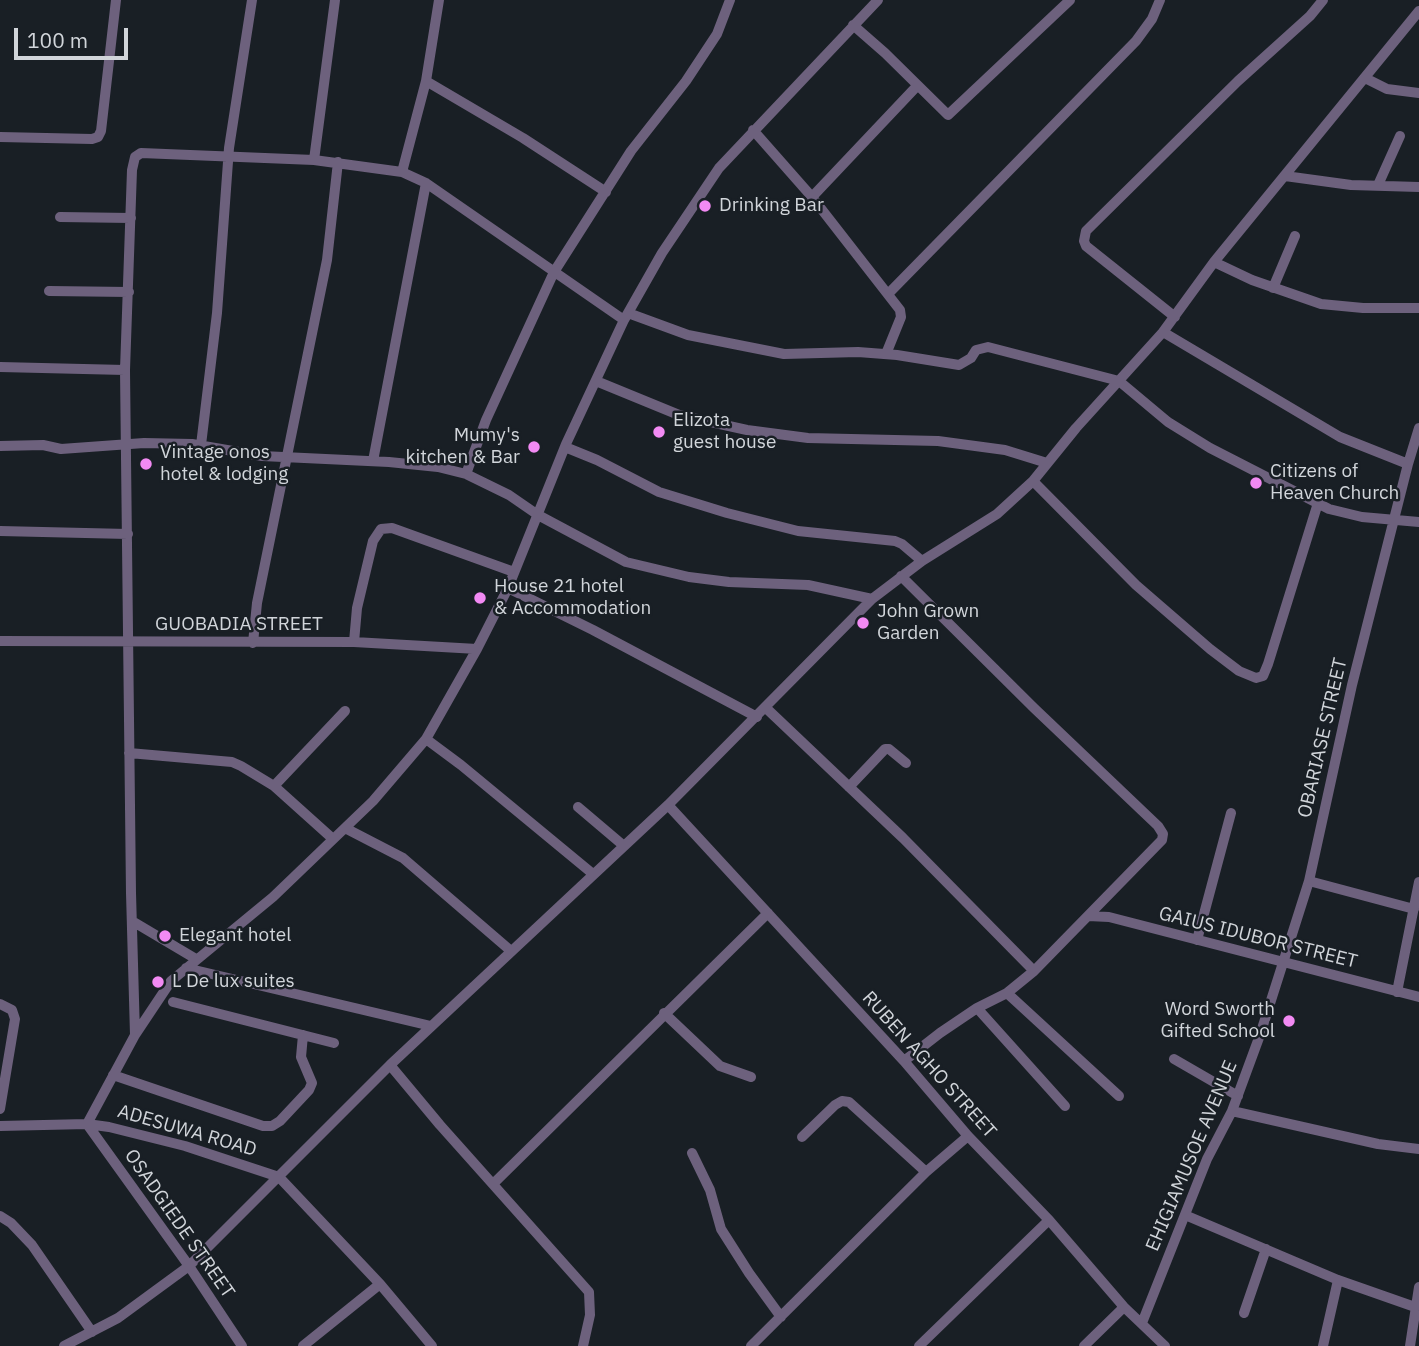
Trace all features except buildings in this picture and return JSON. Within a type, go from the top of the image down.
[{"type":"street","points":[[0,138],[98,137],[101,131],[116,0]]},
{"type":"street","points":[[201,445],[217,313],[229,156],[252,0]]},
{"type":"street","points":[[314,160],[335,0]]},
{"type":"street","points":[[402,172],[426,81],[439,0]]},
{"type":"street","points":[[467,474],[486,420],[554,272],[631,152],[717,34],[730,0]]},
{"type":"street","points":[[87,1124],[160,994],[196,959],[273,897],[345,828],[401,770],[426,738],[508,588],[565,447],[626,316],[662,253],[719,168],[878,0]]},
{"type":"street","points":[[853,26],[885,53],[948,115],[1070,0]]},
{"type":"street","points":[[889,293],[1136,41],[1152,19],[1160,0]]},
{"type":"street","points":[[1175,317],[1086,246],[1086,231],[1324,0]]},
{"type":"street","points":[[65,1346],[118,1318],[189,1266],[390,1065],[668,805],[872,600],[922,561],[997,514],[1033,481],[1163,332],[1214,262],[1419,11]]},
{"type":"street","points":[[1365,78],[1387,89],[1419,93]]},
{"type":"street","points":[[426,81],[523,138],[606,192]]},
{"type":"street","points":[[812,197],[917,86]]},
{"type":"street","points":[[753,130],[812,197],[900,310],[901,317],[886,354]]},
{"type":"street","points":[[1378,185],[1400,136]]},
{"type":"street","points":[[135,1035],[125,370],[132,170],[135,157],[141,153],[314,160],[402,172],[426,183],[554,272],[626,316],[688,335],[783,354],[858,352],[959,365],[971,358],[976,350],[988,347],[1119,381],[1168,422],[1210,448],[1329,509],[1362,517],[1419,522]]},
{"type":"street","points":[[253,643],[257,603],[327,260],[338,162]]},
{"type":"street","points":[[1285,176],[1351,185],[1419,187]]},
{"type":"street","points":[[373,461],[426,183]]},
{"type":"street","points":[[60,217],[131,218]]},
{"type":"street","points":[[1273,288],[1295,236]]},
{"type":"street","points":[[1214,262],[1273,288],[1321,304],[1342,307],[1419,308]]},
{"type":"street","points":[[49,291],[129,292]]},
{"type":"street","points":[[1163,332],[1340,437],[1408,464]]},
{"type":"street","points":[[0,367],[125,370]]},
{"type":"street","points":[[596,381],[679,415],[747,430],[808,438],[938,441],[1005,450],[1047,463]]},
{"type":"street","name":"OBARIASE STREET","points":[[1282,961],[1309,881],[1352,685],[1419,428]]},
{"type":"street","points":[[0,446],[43,445],[61,449],[144,443],[201,445],[286,457],[438,467],[467,474],[626,562],[652,570],[729,582],[808,585],[872,600]]},
{"type":"street","points":[[565,447],[659,492],[798,531],[895,541],[922,561]]},
{"type":"street","points":[[1033,481],[1136,585],[1210,649],[1240,671],[1256,678],[1263,676],[1268,664],[1318,503]]},
{"type":"street","points":[[354,642],[357,608],[373,541],[380,529],[392,528],[514,572]]},
{"type":"street","points":[[0,531],[128,534]]},
{"type":"street","points":[[901,576],[1162,830],[1162,840],[1034,971],[1007,993],[977,1008],[904,1061]]},
{"type":"street","points":[[508,588],[757,717]]},
{"type":"street","name":"GUOBADIA STREET","points":[[0,641],[354,642],[477,649]]},
{"type":"street","points":[[766,708],[1034,971]]},
{"type":"street","points":[[274,786],[345,711]]},
{"type":"street","points":[[426,738],[593,874]]},
{"type":"street","points":[[849,787],[885,749],[889,749],[906,763]]},
{"type":"street","points":[[129,753],[232,762],[274,786],[333,839]]},
{"type":"street","name":"RUBEN AGHO STREET","points":[[668,805],[904,1061],[968,1136],[1049,1220],[1124,1307],[1165,1346]]},
{"type":"street","points":[[578,807],[624,846]]},
{"type":"street","points":[[1196,940],[1231,813]]},
{"type":"street","points":[[345,828],[403,858],[511,951]]},
{"type":"street","points":[[1309,881],[1414,909]]},
{"type":"street","points":[[1397,992],[1419,882]]},
{"type":"street","points":[[493,1184],[768,913]]},
{"type":"street","name":"GAIUS IDUBOR STREET","points":[[1088,916],[1108,918],[1419,997]]},
{"type":"street","points":[[132,921],[196,959]]},
{"type":"street","name":"EHIGIAMUSOE AVENUE","points":[[1142,1323],[1207,1159],[1233,1111],[1282,961]]},
{"type":"street","points":[[186,968],[431,1026]]},
{"type":"street","points":[[1007,993],[1119,1096]]},
{"type":"street","points":[[173,1002],[334,1042]]},
{"type":"street","points":[[0,1004],[12,1010],[15,1019],[0,1110]]},
{"type":"street","points":[[977,1008],[1065,1106]]},
{"type":"street","points":[[664,1013],[720,1066],[751,1077]]},
{"type":"street","points":[[113,1075],[263,1126],[272,1126],[287,1114],[312,1083],[301,1057],[303,1035]]},
{"type":"street","points":[[1174,1059],[1238,1096]]},
{"type":"street","points":[[390,1065],[589,1292],[590,1315],[583,1346]]},
{"type":"street","points":[[802,1137],[835,1105],[842,1101],[849,1102],[926,1172]]},
{"type":"street","points":[[1233,1111],[1378,1144],[1419,1149]]},
{"type":"street","name":"ADESUWA ROAD","points":[[0,1126],[87,1124],[150,1136],[234,1160],[279,1177]]},
{"type":"street","name":"OSADGIEDE STREET","points":[[87,1124],[189,1266],[242,1346]]},
{"type":"street","points":[[751,1346],[926,1172],[968,1136]]},
{"type":"street","points":[[692,1153],[710,1190],[721,1229],[781,1317]]},
{"type":"street","points":[[279,1177],[380,1284],[428,1342],[415,1346]]},
{"type":"street","points":[[1185,1215],[1338,1280],[1415,1307]]},
{"type":"street","points":[[0,1216],[11,1223],[32,1245],[92,1332]]},
{"type":"street","points":[[919,1346],[1049,1220]]},
{"type":"street","points":[[1244,1313],[1266,1249]]},
{"type":"street","points":[[1323,1346],[1338,1280]]},
{"type":"street","points":[[303,1346],[380,1284]]},
{"type":"street","points":[[1410,1346],[1419,1287]]},
{"type":"street","points":[[1084,1346],[1124,1307]]},
{"type":"place","name":"Drinking Bar","points":[[705,206]]},
{"type":"place","name":"Elizota guest house","points":[[659,432]]},
{"type":"place","name":"Mumy's kitchen & Bar","points":[[534,447]]},
{"type":"place","name":"Vintage onos hotel & lodging","points":[[146,464]]},
{"type":"place","name":"Citizens of Heaven Church","points":[[1256,483]]},
{"type":"place","name":"House 21 hotel & Accommodation","points":[[480,598]]},
{"type":"place","name":"John Grown Garden","points":[[863,623]]},
{"type":"place","name":"Elegant hotel","points":[[165,936]]},
{"type":"place","name":"L De lux suites","points":[[158,982]]},
{"type":"place","name":"Word Sworth Gifted School","points":[[1289,1021]]}]
